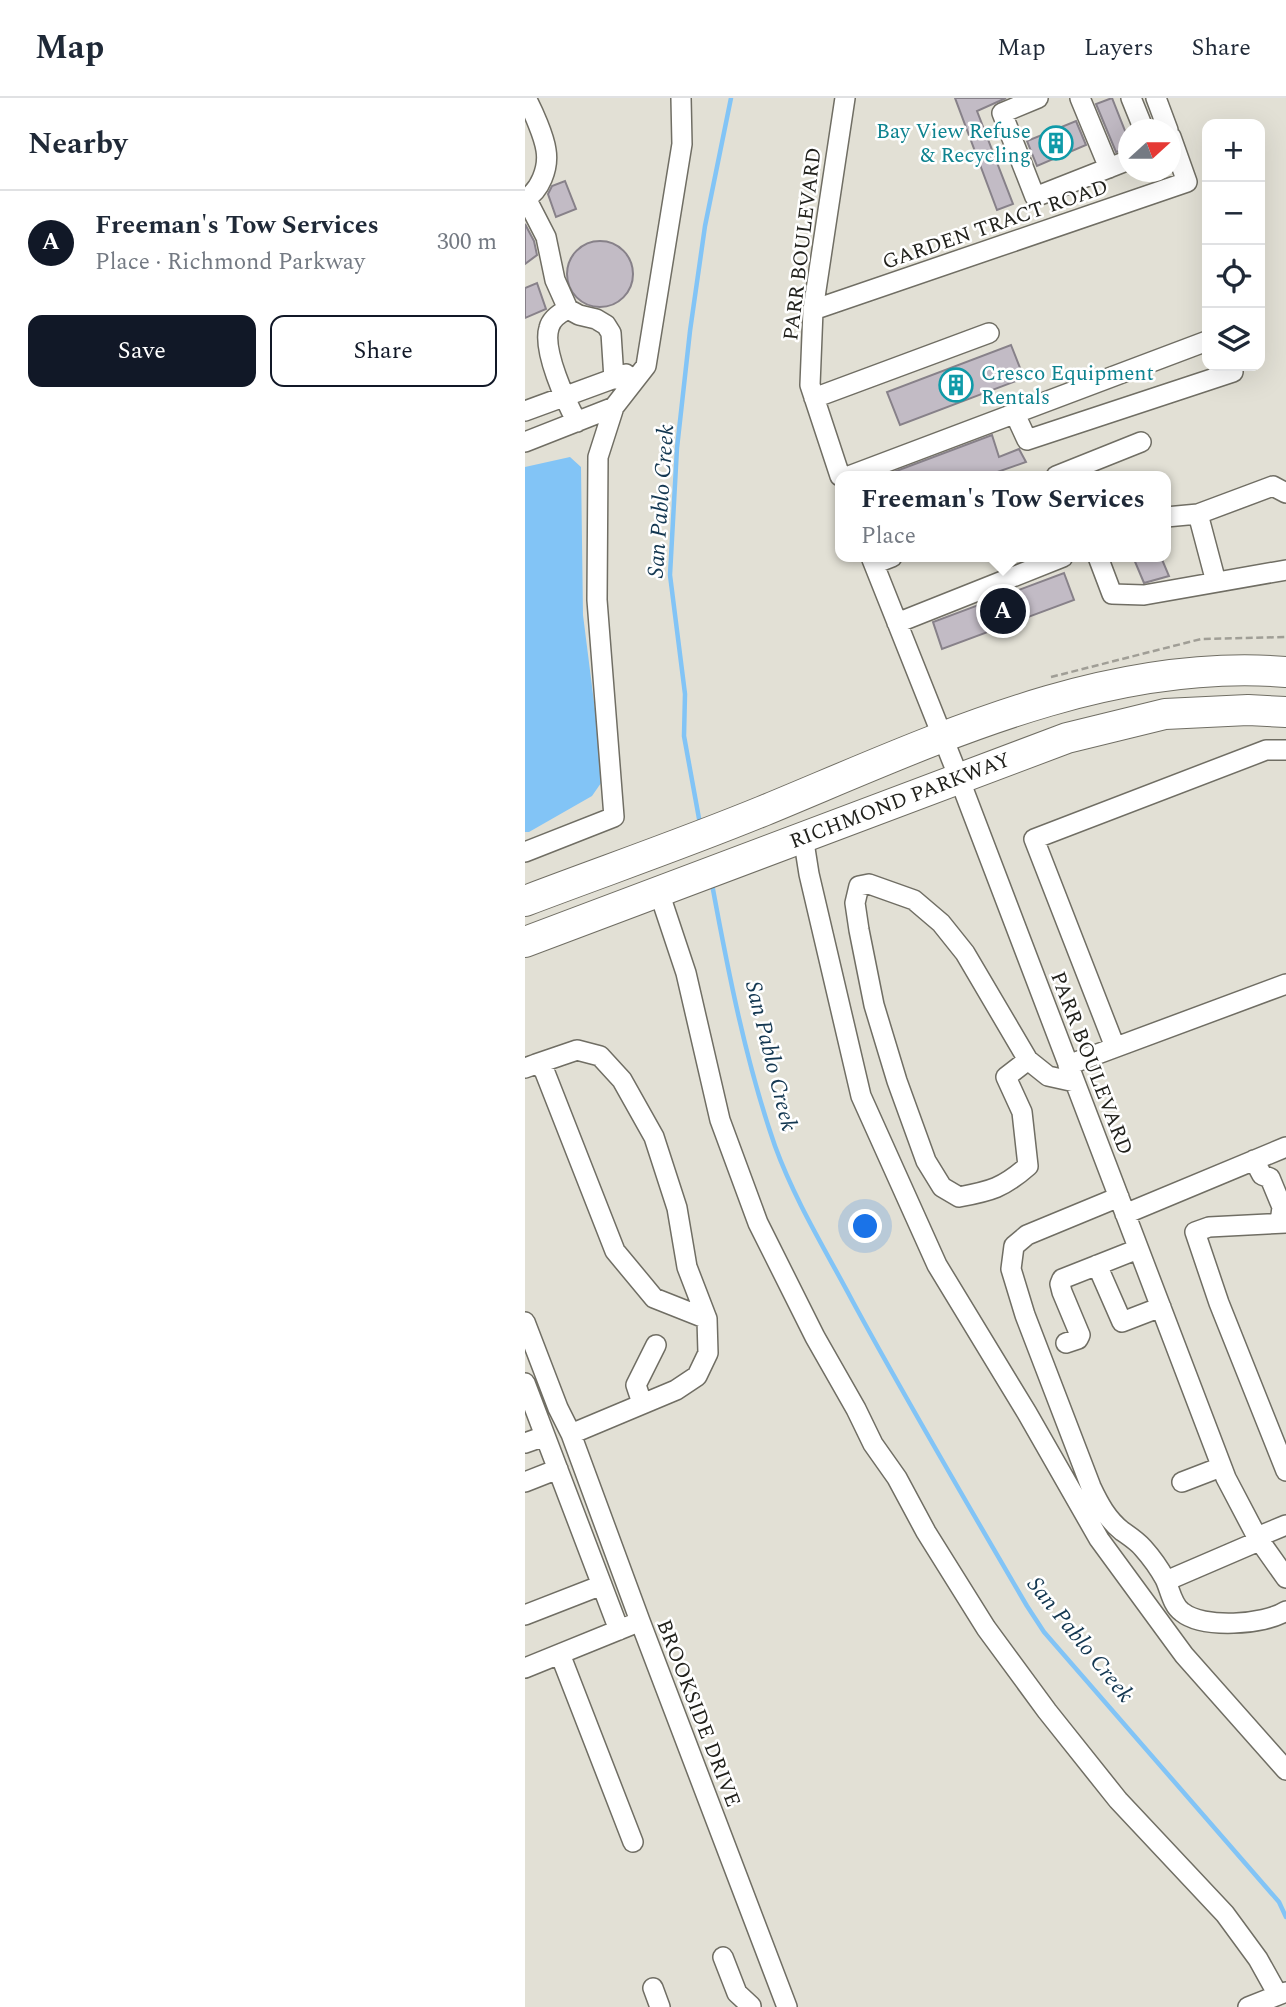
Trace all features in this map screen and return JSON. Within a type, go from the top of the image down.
[{"type":"highway","name":"RICHMOND PARKWAY","points":[[525,901],[759,812],[942,737],[1054,700],[1135,680],[1203,671],[1286,672]]},
{"type":"highway","name":"RICHMOND PARKWAY","points":[[525,942],[1067,738],[1165,714],[1248,710],[1286,712]]},
{"type":"street","points":[[526,98],[546,151],[544,173],[534,194],[526,199],[546,237],[549,259],[568,309],[596,319],[611,332],[614,379]]},
{"type":"street","points":[[525,852],[614,817],[597,600],[598,457],[614,407],[646,366],[682,144],[681,98]]},
{"type":"street","name":"PARR BOULEVARD","points":[[838,471],[810,385],[813,310],[845,98]]},
{"type":"street","points":[[1038,98],[1002,113],[1035,197],[1118,164]]},
{"type":"street","points":[[1080,98],[1109,168]]},
{"type":"street","points":[[1131,98],[1140,119]]},
{"type":"street","points":[[1156,98],[1164,119]]},
{"type":"street","name":"GARDEN TRACT ROAD","points":[[813,310],[1187,181],[1181,164]]},
{"type":"street","points":[[568,309],[549,324],[547,334],[564,398],[577,422]]},
{"type":"street","points":[[814,398],[989,333]]},
{"type":"street","points":[[862,471],[1202,343]]},
{"type":"street","points":[[525,411],[646,366]]},
{"type":"street","points":[[1015,414],[1027,440],[1233,371]]},
{"type":"street","points":[[525,442],[614,407]]},
{"type":"street","points":[[1068,471],[1141,442]]},
{"type":"street","points":[[1171,517],[1198,514],[1273,486],[1286,493]]},
{"type":"street","points":[[1198,514],[1216,582]]},
{"type":"street","name":"PARR BOULEVARD","points":[[880,562],[897,623],[959,778],[1221,1467],[1258,1539],[1286,1578]]},
{"type":"street","points":[[897,623],[1050,562]]},
{"type":"street","points":[[1100,562],[1112,594],[1144,594],[1286,570]]},
{"type":"street","points":[[1115,1047],[1034,839],[1266,750],[1286,750]]},
{"type":"street","points":[[803,836],[809,874],[861,1096],[937,1265],[1027,1413],[1099,1539],[1184,1655],[1286,1770]]},
{"type":"street","points":[[1028,1060],[1006,1077],[1022,1112],[1028,1166],[1008,1183],[986,1192],[959,1197],[942,1187],[926,1161],[897,1081],[874,1005],[859,930],[855,903],[859,886],[869,884],[914,900],[941,923],[965,953],[1028,1060],[1048,1076],[1072,1073],[1115,1047],[1286,984]]},
{"type":"street","points":[[659,891],[686,973],[720,1120],[758,1223],[815,1337],[873,1444],[898,1478],[926,1532],[986,1628],[1047,1711],[1118,1800],[1224,1914],[1282,1994],[1248,2007]]},
{"type":"street","points":[[530,1066],[577,1050],[600,1056],[622,1080],[654,1137],[677,1208],[687,1268],[706,1319],[708,1353],[697,1376],[676,1390],[571,1434]]},
{"type":"street","points":[[530,1066],[544,1070],[615,1251],[654,1298],[706,1319]]},
{"type":"street","points":[[1286,1471],[1219,1303],[1195,1232],[1209,1227],[1283,1223],[1282,1207],[1270,1178],[1272,1158],[1027,1235],[1014,1246],[1011,1269],[1025,1315],[1102,1511],[1140,1545],[1166,1581],[1181,1612],[1198,1621],[1259,1621],[1275,1618],[1286,1611]]},
{"type":"street","points":[[1066,1343],[1078,1339],[1080,1335],[1062,1292],[1062,1279],[1139,1249]]},
{"type":"street","points":[[1097,1265],[1122,1322],[1161,1307]]},
{"type":"street","name":"BROOKSIDE DRIVE","points":[[525,1322],[558,1408],[571,1434],[784,2000]]},
{"type":"street","points":[[642,1403],[636,1385],[656,1345]]},
{"type":"street","points":[[525,1384],[619,1630]]},
{"type":"street","points":[[525,1443],[545,1436]]},
{"type":"street","points":[[1182,1482],[1221,1467]]},
{"type":"street","points":[[525,1482],[558,1469]]},
{"type":"street","points":[[1166,1581],[1286,1525]]},
{"type":"street","points":[[525,1615],[602,1585]]},
{"type":"street","points":[[525,1668],[640,1621]]},
{"type":"street","points":[[560,1654],[633,1842]]},
{"type":"street","points":[[723,1957],[737,1993],[751,2007],[784,2000]]},
{"type":"street","points":[[653,1989],[660,2007]]},
{"type":"water","points":[[570,457],[581,467],[583,615],[601,783],[592,796],[525,832],[525,467]]},
{"type":"building","points":[[955,98],[1006,98],[977,111],[1013,204],[997,210]]},
{"type":"building","points":[[1112,98],[1120,119],[1118,119],[1118,151],[1116,152],[1096,104]]},
{"type":"building","name":"Bay View Refuse & Recycling","points":[[1076,121],[1086,145],[1037,166],[1027,141]]},
{"type":"building","points":[[565,181],[576,209],[556,217],[548,194],[552,186]]},
{"type":"building","points":[[525,224],[534,241],[537,255],[525,264]]},
{"type":"building","points":[[600,241],[613,244],[623,251],[630,261],[633,274],[630,287],[623,297],[613,304],[600,307],[587,304],[577,297],[570,287],[567,274],[570,261],[577,251],[587,244]]},
{"type":"building","points":[[537,283],[546,309],[525,318],[525,288]]},
{"type":"building","name":"Cresco Equipment Rentals","points":[[1011,345],[1024,378],[900,425],[887,392]]},
{"type":"building","points":[[992,435],[999,457],[1019,449],[1026,462],[1000,471],[896,471]]},
{"type":"building","points":[[1135,562],[1163,562],[1169,576],[1144,583]]},
{"type":"building","points":[[1064,573],[1074,600],[942,649],[933,622]]},
{"type":"waterway","name":"San Pablo Creek","points":[[700,824],[684,736],[685,694],[670,575],[677,448],[690,331],[705,226],[731,98]]},
{"type":"waterway","name":"San Pablo Creek","points":[[712,884],[747,1050],[775,1146],[801,1206],[874,1340],[1044,1632],[1279,1902],[1286,1917]]},
{"type":"place","name":"Bay View Refuse & Recycling","points":[[1056,143]]},
{"type":"place","name":"Cresco Equipment Rentals","points":[[956,385]]},
{"type":"place","name":"Freeman's Tow Services","points":[[1003,611]]}]
